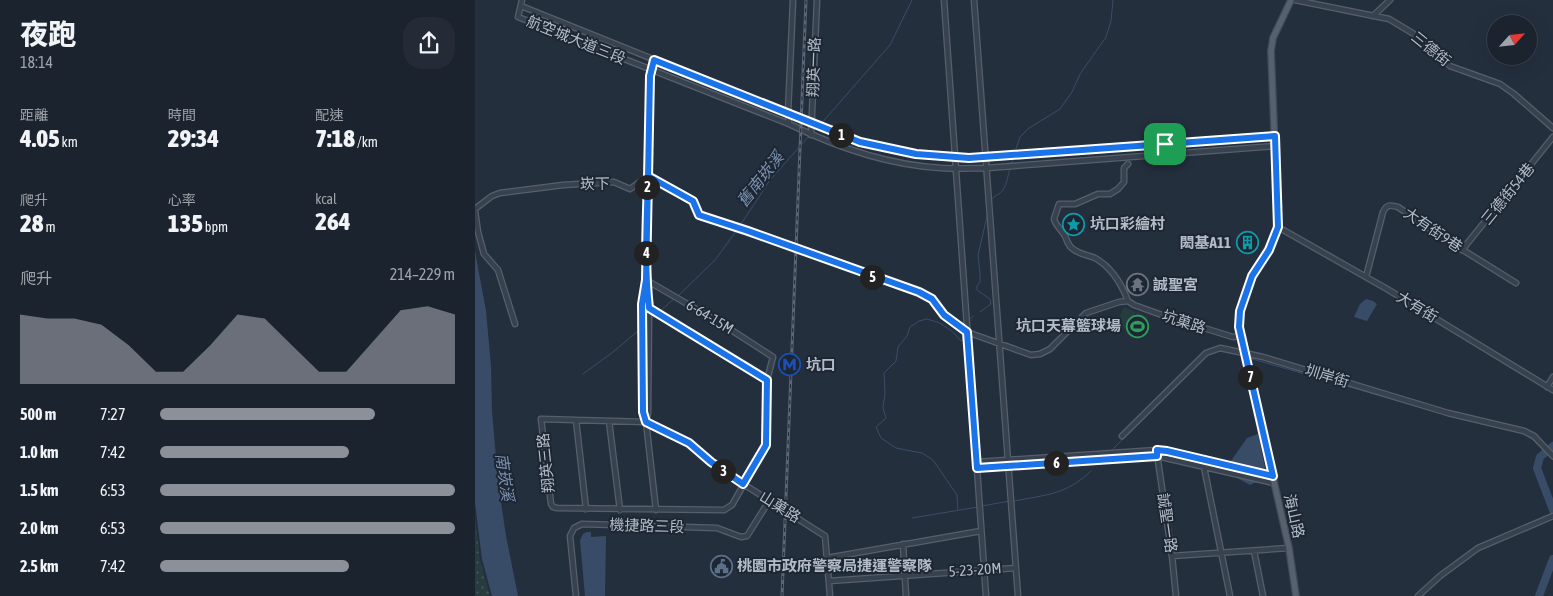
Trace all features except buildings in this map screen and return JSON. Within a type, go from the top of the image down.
[{"type":"main road","points":[[1278,227],[1271,51],[1273,38],[1291,0]]},
{"type":"main road","name":"海山路","points":[[1278,227],[1269,250],[1252,276],[1243,300],[1240,311],[1240,336],[1289,548],[1297,596]]},
{"type":"street","points":[[521,6],[522,0]]},
{"type":"street","name":"翔英一路","points":[[789,124],[793,0]]},
{"type":"street","name":"翔英一路","points":[[811,135],[817,0]]},
{"type":"street","points":[[944,0],[986,596]]},
{"type":"street","points":[[974,0],[1018,596]]},
{"type":"street","name":"三德街","points":[[1295,0],[1397,22],[1450,66],[1500,84],[1553,128]]},
{"type":"street","points":[[1373,16],[1390,0]]},
{"type":"street","name":"航空城大道三段","points":[[1275,136],[986,157],[955,158],[916,154],[860,142],[521,6],[518,17],[789,124],[811,135],[887,160],[914,165],[987,168],[1275,146]]},
{"type":"street","points":[[646,422],[648,413],[649,308],[646,280],[648,176],[651,70],[654,60]]},
{"type":"street","name":"三德街54巷","points":[[1462,250],[1553,137]]},
{"type":"street","points":[[648,176],[693,201],[699,215],[919,292],[932,299],[944,315],[967,332],[1031,355],[1040,354],[1054,345],[1086,313],[1119,302],[1128,302],[1120,282],[1115,276],[1096,259],[1074,250],[1056,225],[1054,219],[1055,211],[1059,204],[1075,204],[1098,194],[1109,194],[1118,189],[1123,182],[1124,168],[1128,164]]},
{"type":"street","name":"崁下","points":[[515,324],[498,270],[484,254],[476,233],[475,210],[492,196],[500,193],[563,184],[613,182],[629,189],[648,176]]},
{"type":"street","name":"大有街9巷","points":[[1366,277],[1383,212],[1390,205],[1398,207],[1516,283]]},
{"type":"street","name":"大有街","points":[[1278,227],[1366,277],[1553,390]]},
{"type":"street","points":[[646,280],[642,304],[643,412],[646,422],[657,510]]},
{"type":"street","name":"6-64-15M","points":[[646,280],[722,324],[773,357],[767,380]]},
{"type":"street","name":"坑菓路","points":[[1128,302],[1233,337],[1240,336]]},
{"type":"street","points":[[576,420],[586,509],[725,510],[732,506],[766,445],[767,380],[642,304]]},
{"type":"street","name":"圳岸街","points":[[1122,436],[1206,353],[1220,348],[1263,357],[1448,413],[1524,431],[1534,436],[1553,456]]},
{"type":"street","points":[[1547,387],[1553,376]]},
{"type":"street","name":"山菓路","points":[[541,419],[646,422],[689,443],[711,462],[743,484],[825,536],[827,558]]},
{"type":"street","name":"翔英三路","points":[[541,419],[553,507],[586,509]]},
{"type":"street","points":[[609,421],[620,510]]},
{"type":"street","points":[[977,468],[1167,451],[1273,476]]},
{"type":"street","points":[[977,462],[1157,453],[1204,467],[1274,483]]},
{"type":"street","name":"誠聖一路","points":[[1157,453],[1176,596]]},
{"type":"street","points":[[1204,467],[1230,596]]},
{"type":"street","name":"機捷路三段","points":[[576,596],[571,536],[574,528],[582,524],[717,528],[741,537],[747,536],[769,501]]},
{"type":"street","points":[[1418,596],[1440,576],[1478,548],[1552,516]]},
{"type":"street","points":[[830,596],[827,558],[981,531]]},
{"type":"street","points":[[903,544],[906,596]]},
{"type":"street","points":[[1172,556],[1289,548]]},
{"type":"street","points":[[1254,551],[1263,596]]},
{"type":"street","name":"5-23-20M","points":[[829,581],[1016,568]]},
{"type":"green space","points":[[1124,307],[1136,312],[1128,330],[1116,324]]},
{"type":"green space","name":"坑口天幕籃球場","points":[[1137,312],[1147,317],[1138,339],[1127,334]]},
{"type":"green space","points":[[475,516],[480,560],[490,596],[475,596]]},
{"type":"water","points":[[475,251],[486,311],[498,482],[518,596],[492,596],[482,559],[475,503]]},
{"type":"water","points":[[1366,299],[1377,304],[1367,321],[1354,317],[1360,304]]},
{"type":"water","points":[[1258,434],[1267,477],[1250,485],[1226,472],[1226,468],[1247,438]]},
{"type":"water","points":[[591,532],[591,537],[606,536],[605,596],[585,596],[580,540],[583,534]]},
{"type":"waterway","name":"舊南崁溪","points":[[820,125],[890,45],[912,0]]},
{"type":"waterway","points":[[1015,152],[1020,137],[1029,128],[1060,109],[1072,92],[1080,74],[1106,37],[1111,21],[1113,0]]},
{"type":"waterway","name":"舊南崁溪","points":[[739,227],[770,180],[810,135]]},
{"type":"waterway","points":[[1011,164],[1014,156]]},
{"type":"waterway","points":[[990,201],[1003,190],[1010,168]]},
{"type":"waterway","points":[[980,312],[991,304],[990,299],[977,290],[980,282],[978,255],[988,212]]},
{"type":"waterway","name":"舊南崁溪","points":[[678,296],[715,260],[737,230]]},
{"type":"waterway","name":"舊南崁溪","points":[[659,312],[675,298]]},
{"type":"waterway","name":"舊南崁溪","points":[[650,320],[656,315]]},
{"type":"waterway","points":[[968,321],[973,316]]},
{"type":"waterway","points":[[958,510],[957,495],[933,460],[922,453],[896,448],[881,438],[876,427],[886,418],[883,408],[885,393],[884,373],[896,361],[898,347],[907,336],[910,327],[919,321],[927,319],[940,323],[953,332],[961,341],[964,331]]},
{"type":"waterway","name":"舊南崁溪","points":[[583,374],[639,330]]},
{"type":"waterway","points":[[1113,449],[1208,355],[1224,351]]},
{"type":"waterway","points":[[1249,358],[1433,411]]},
{"type":"waterway","points":[[1453,416],[1521,432],[1533,440],[1553,460]]},
{"type":"waterway","points":[[1553,446],[1540,457],[1537,468],[1553,510]]},
{"type":"waterway","points":[[1014,501],[1055,493],[1073,485],[1091,471]]},
{"type":"waterway","points":[[982,506],[1010,501]]},
{"type":"waterway","points":[[912,518],[978,507]]},
{"type":"waterway","points":[[1539,596],[1553,559]]},
{"type":"railway","points":[[782,596],[806,0]]},
{"type":"place","name":"坑口彩繪村","points":[[1074,224]]},
{"type":"place","name":"閎基A11","points":[[1247,243]]},
{"type":"place","name":"誠聖宮","points":[[1137,285]]},
{"type":"place","name":"坑口天幕籃球場","points":[[1137,326]]},
{"type":"place","name":"坑口","points":[[790,365]]},
{"type":"place","name":"桃園市政府警察局捷運警察隊","points":[[721,566]]},
{"type":"route","points":[[1165,144],[969,158],[916,154],[860,142],[654,60],[650,76],[648,176],[646,280],[642,304],[643,412],[646,422],[689,443],[711,462],[743,484],[766,445],[767,380],[649,308],[646,280],[647,228],[648,176],[693,201],[699,215],[919,292],[932,299],[944,315],[967,332],[977,468],[1157,456],[1157,450],[1273,476],[1239,327],[1240,311],[1252,276],[1269,250],[1278,227],[1275,136],[1165,144]]},
{"type":"water label","name":"南崁溪","points":[[505,477]]}]
